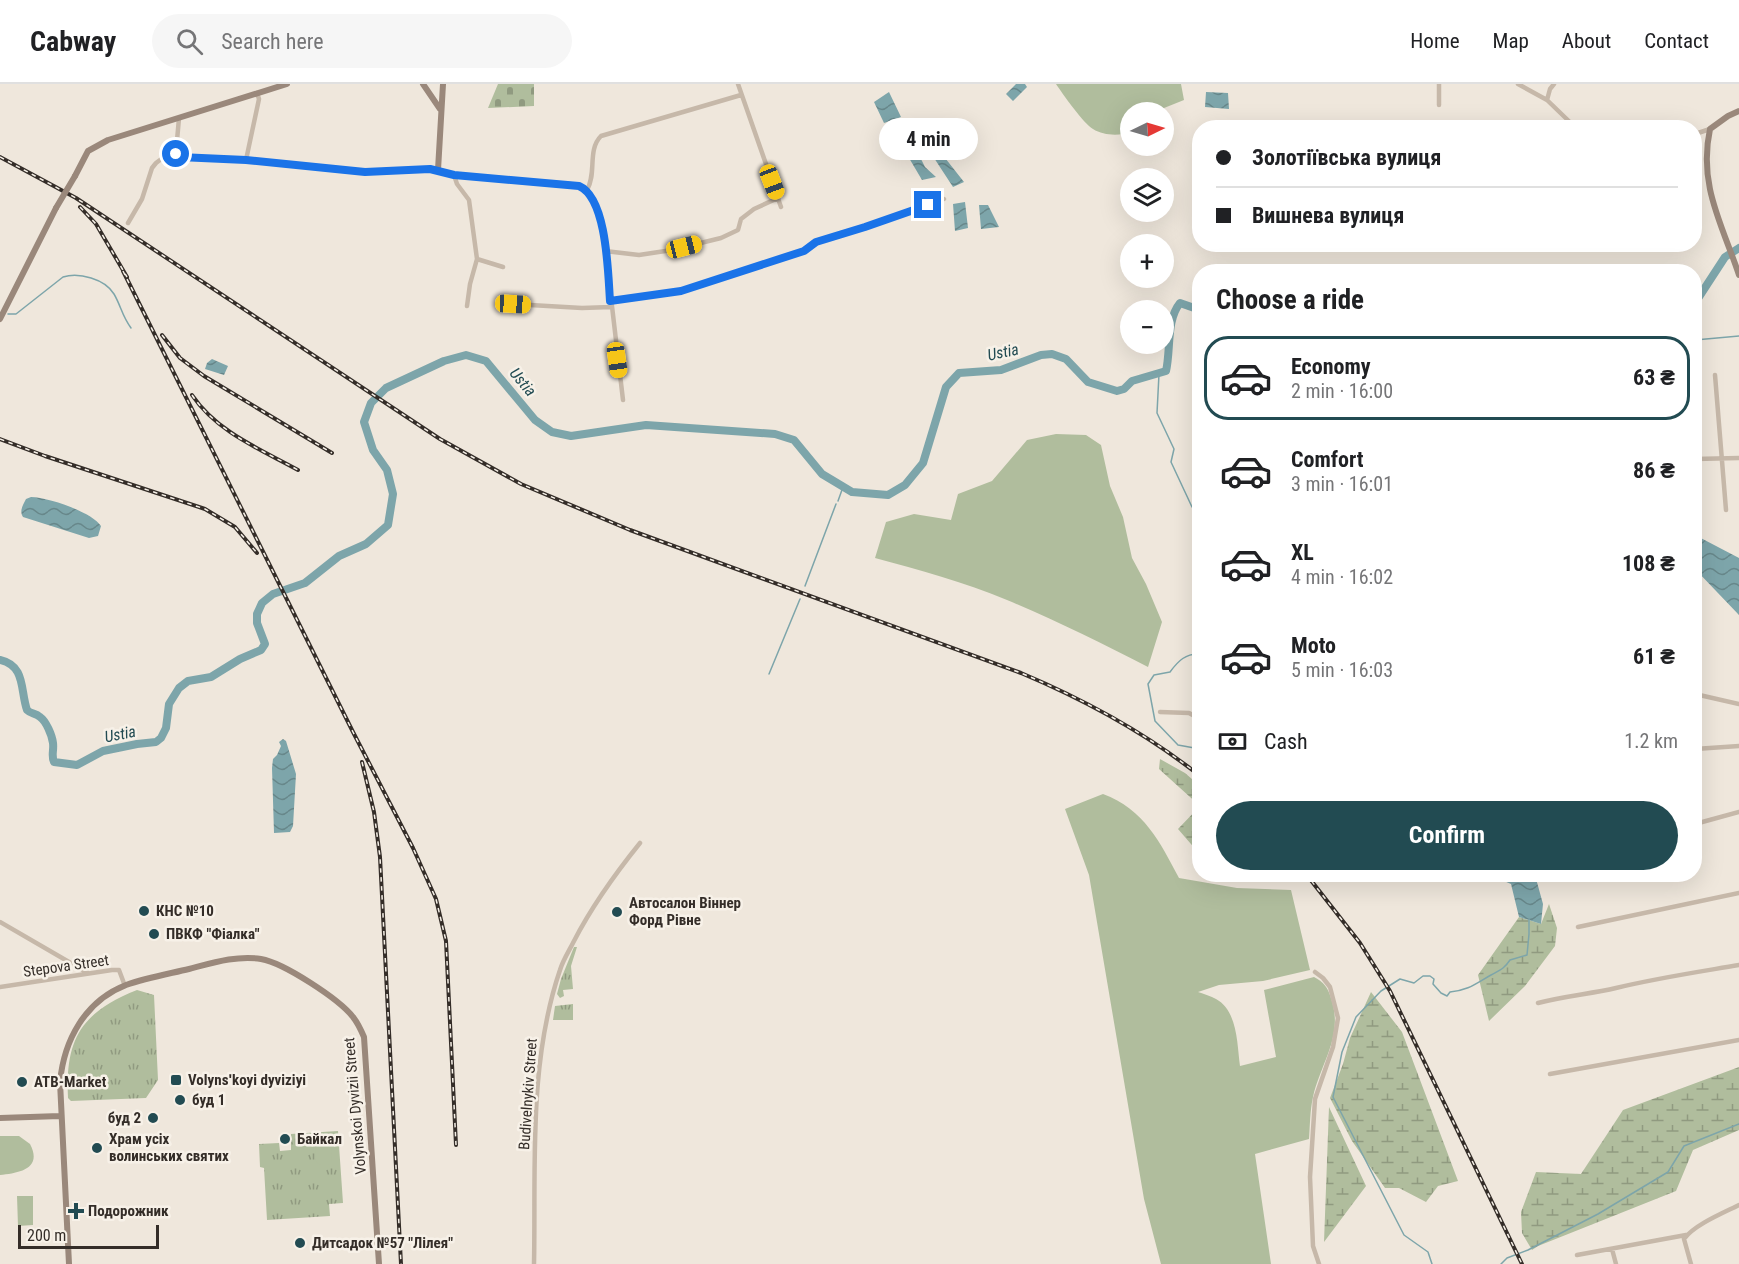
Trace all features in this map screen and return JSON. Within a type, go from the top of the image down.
[{"type":"street","points":[[0,319],[56,208],[88,151],[98,144],[287,84]]},
{"type":"street","points":[[423,84],[441,110]]},
{"type":"street","points":[[438,170],[443,84]]},
{"type":"street","points":[[738,84],[781,207]]},
{"type":"street","points":[[1438,105],[1439,84]]},
{"type":"street","points":[[1518,84],[1547,100],[1568,120]]},
{"type":"street","points":[[1547,100],[1554,84]]},
{"type":"street","points":[[246,160],[257,108],[257,93]]},
{"type":"street","points":[[587,190],[593,176],[595,141],[601,136],[741,95]]},
{"type":"street","points":[[1702,132],[1739,111]]},
{"type":"street","points":[[179,118],[176,148],[176,154],[179,157],[246,160],[365,172],[430,169],[454,175],[570,184],[587,190],[596,206],[605,251],[623,400]]},
{"type":"street","points":[[1710,129],[1707,176],[1714,210],[1739,275]]},
{"type":"street","points":[[128,223],[142,199],[152,168],[176,148]]},
{"type":"street","points":[[454,175],[457,184],[469,200],[477,259],[470,284],[468,306]]},
{"type":"street","points":[[605,251],[639,255],[672,250],[721,238],[738,230],[741,219],[754,208],[778,198]]},
{"type":"street","points":[[513,304],[582,308],[681,291],[804,251],[816,242],[944,199]]},
{"type":"street","points":[[477,259],[503,267]]},
{"type":"street","points":[[1715,375],[1726,510]]},
{"type":"street","points":[[1702,459],[1739,458]]},
{"type":"street","points":[[1702,696],[1739,704]]},
{"type":"street","points":[[1160,712],[1192,715]]},
{"type":"street","points":[[1702,749],[1739,746]]},
{"type":"street","points":[[1702,822],[1739,812]]},
{"type":"street","name":"Budivelnykiv Street","points":[[534,1264],[537,1086],[543,1032],[560,968],[600,895],[640,843]]},
{"type":"street","points":[[1578,927],[1739,893]]},
{"type":"street","points":[[0,922],[87,974]]},
{"type":"street","name":"Volynskoi Dyvizii Street","points":[[69,1264],[60,1116],[62,1062],[73,1033],[81,1020],[96,1005],[125,986],[235,958],[261,959],[284,968],[326,994],[354,1017],[364,1037],[379,1264]]},
{"type":"street","points":[[1538,1003],[1616,988],[1634,982],[1739,965]]},
{"type":"street","name":"Stepova Street","points":[[0,987],[119,970],[125,986]]},
{"type":"street","points":[[1315,972],[1330,987],[1338,1018],[1334,1047],[1315,1099],[1310,1177],[1313,1246],[1319,1264]]},
{"type":"street","points":[[1550,1074],[1739,1040]]},
{"type":"street","points":[[0,1118],[60,1116]]},
{"type":"street","points":[[1576,1255],[1686,1235],[1739,1205]]},
{"type":"street","points":[[1686,1235],[1684,1239],[1691,1264]]},
{"type":"street","points":[[1612,1249],[1616,1264]]},
{"type":"green space","points":[[498,84],[534,84],[534,106],[488,108]]},
{"type":"green space","points":[[1056,84],[1181,84],[1184,100],[1174,104],[1174,102],[1120,102],[1120,134],[1117,135],[1097,131],[1089,126]]},
{"type":"green space","points":[[1056,434],[1086,435],[1101,445],[1110,486],[1123,517],[1132,558],[1162,622],[1148,667],[1060,624],[991,594],[875,558],[886,522],[914,514],[951,520],[958,494],[992,481],[1027,440]]},
{"type":"green space","points":[[1160,759],[1192,779],[1192,799],[1159,769]]},
{"type":"green space","points":[[1103,794],[1130,808],[1140,818],[1165,852],[1179,878],[1237,888],[1291,890],[1310,970],[1263,981],[1219,985],[1198,992],[1216,999],[1229,1012],[1235,1029],[1240,1066],[1276,1057],[1264,990],[1314,977],[1323,983],[1330,994],[1335,1025],[1330,1049],[1313,1097],[1309,1139],[1255,1154],[1271,1264],[1161,1264],[1144,1199],[1089,875],[1065,809]]},
{"type":"green space","points":[[1192,814],[1192,845],[1178,829]]},
{"type":"green space","points":[[1549,904],[1557,928],[1555,946],[1525,986],[1489,1021],[1478,975],[1519,917],[1541,924]]},
{"type":"green space","points":[[574,947],[577,947],[571,966],[573,989],[563,990],[564,996],[560,998],[557,994],[561,979]]},
{"type":"green space","points":[[137,990],[154,995],[158,1080],[146,1098],[71,1101],[68,1098],[70,1059],[74,1043],[81,1030],[90,1018],[103,1008],[118,998]]},
{"type":"green space","points":[[1371,992],[1402,1032],[1458,1181],[1438,1186],[1426,1202],[1399,1188],[1385,1188],[1352,1141],[1330,1098],[1350,1038]]},
{"type":"green space","points":[[573,1004],[573,1020],[553,1020],[555,1006]]},
{"type":"green space","points":[[1739,1067],[1739,1130],[1693,1150],[1676,1191],[1532,1250],[1522,1233],[1521,1212],[1536,1172],[1581,1174],[1623,1110]]},
{"type":"green space","points":[[1329,1107],[1366,1186],[1324,1242]]},
{"type":"green space","points":[[338,1131],[343,1203],[329,1204],[330,1216],[267,1220],[264,1168],[260,1167],[259,1144],[279,1143],[280,1151],[291,1150],[291,1134]]},
{"type":"green space","points":[[0,1136],[19,1136],[30,1144],[33,1159],[27,1168],[15,1173],[0,1175]]},
{"type":"green space","points":[[328,1138],[331,1141],[332,1162],[319,1165],[316,1161],[315,1141]]},
{"type":"green space","points":[[17,1196],[33,1196],[33,1225],[18,1226]]},
{"type":"water","points":[[1016,84],[1025,84],[1027,87],[1013,101],[1006,94]]},
{"type":"water","points":[[889,92],[901,117],[884,123],[874,102]]},
{"type":"water","points":[[1206,92],[1228,93],[1229,109],[1205,107]]},
{"type":"water","points":[[927,135],[964,182],[953,187],[921,138]]},
{"type":"water","points":[[910,137],[925,167],[936,177],[922,180],[899,141]]},
{"type":"water","points":[[965,202],[968,228],[955,231],[953,204]]},
{"type":"water","points":[[979,205],[988,205],[999,227],[981,229]]},
{"type":"water","points":[[212,359],[228,366],[224,375],[205,369],[207,363]]},
{"type":"water","points":[[31,497],[58,502],[89,516],[101,526],[98,536],[89,538],[23,517],[21,512],[23,506],[26,499]]},
{"type":"water","points":[[1702,539],[1739,558],[1739,615],[1702,576]]},
{"type":"water","points":[[283,739],[286,741],[296,774],[293,826],[290,832],[274,833],[272,768],[273,759],[281,746],[279,742]]},
{"type":"water","points":[[1506,882],[1537,882],[1543,904],[1541,924],[1519,917],[1511,884]]},
{"type":"waterway","name":"Ustia","points":[[1702,292],[1725,257],[1739,248]]},
{"type":"waterway","points":[[8,314],[16,314],[63,277],[76,275],[91,278],[110,289],[131,328]]},
{"type":"waterway","name":"Ustia","points":[[0,660],[8,663],[18,673],[27,710],[40,717],[50,732],[54,762],[77,765],[103,751],[156,742],[166,728],[169,704],[179,688],[188,681],[211,677],[240,659],[261,650],[265,644],[257,623],[257,614],[262,603],[273,594],[305,583],[339,556],[366,544],[388,525],[393,494],[387,470],[373,450],[364,422],[371,403],[386,388],[444,361],[466,355],[486,361],[535,420],[552,432],[571,436],[646,425],[775,434],[794,440],[822,474],[852,492],[888,495],[905,485],[923,463],[946,387],[959,373],[1001,370],[1041,355],[1052,354],[1066,359],[1088,382],[1117,391],[1124,389],[1132,381],[1166,371],[1171,326],[1176,310],[1180,303],[1192,307]]},
{"type":"waterway","points":[[1702,339],[1739,336]]},
{"type":"waterway","points":[[1159,374],[1157,413],[1174,449],[1171,462],[1192,507]]},
{"type":"waterway","points":[[838,501],[843,487]]},
{"type":"waterway","points":[[805,586],[836,504]]},
{"type":"waterway","points":[[769,674],[800,599]]},
{"type":"waterway","points":[[1192,655],[1183,658],[1170,672],[1154,675],[1148,684],[1155,721],[1178,745],[1192,748]]},
{"type":"waterway","points":[[1432,1264],[1428,1252],[1404,1235],[1333,1097],[1342,1052],[1356,1017],[1381,991],[1400,979],[1414,983],[1423,976],[1430,976],[1434,979],[1433,984],[1447,996],[1450,992],[1476,984],[1502,969],[1510,960],[1527,955],[1529,919]]},
{"type":"waterway","points":[[1501,1264],[1507,1258],[1528,1250],[1598,1214],[1668,1172],[1684,1146],[1739,1124]]},
{"type":"railway","points":[[0,157],[76,198],[440,439],[521,484],[630,530],[1021,673],[1068,694],[1137,732],[1192,770]]},
{"type":"railway","points":[[80,207],[96,224],[127,277]]},
{"type":"railway","points":[[123,271],[413,848],[436,899],[446,941],[456,1145]]},
{"type":"railway","points":[[162,335],[180,358],[204,376],[332,453]]},
{"type":"railway","points":[[192,395],[202,408],[227,429],[254,447],[298,470]]},
{"type":"railway","points":[[0,439],[205,509],[235,527],[257,553]]},
{"type":"railway","points":[[362,762],[374,812],[380,857],[401,1264]]},
{"type":"railway","points":[[1312,882],[1360,943],[1390,991],[1522,1264]]},
{"type":"place","name":"КНС №10","points":[[144,911]]},
{"type":"place","name":"Автосалон Віннер Форд Рівне","points":[[617,912]]},
{"type":"place","name":"ПВКФ \"Фіалка\"","points":[[154,934]]},
{"type":"place","name":"Volynsʹkoyi dyviziyi","points":[[176,1080]]},
{"type":"place","name":"ATB-Market","points":[[22,1082]]},
{"type":"place","name":"буд 1","points":[[180,1100]]},
{"type":"place","name":"буд 2","points":[[153,1118]]},
{"type":"place","name":"Байкал","points":[[285,1139]]},
{"type":"place","name":"Храм усіх волинських святих","points":[[97,1148]]},
{"type":"place","name":"Подорожник","points":[[76,1211]]},
{"type":"place","name":"Дитсадок №57 \"Лілея\"","points":[[300,1243]]},
{"type":"route","points":[[176,154],[179,157],[246,160],[365,172],[430,169],[454,175],[570,184],[585,188],[596,206],[601,224],[610,301],[681,291],[804,251],[816,242],[928,205]]}]
